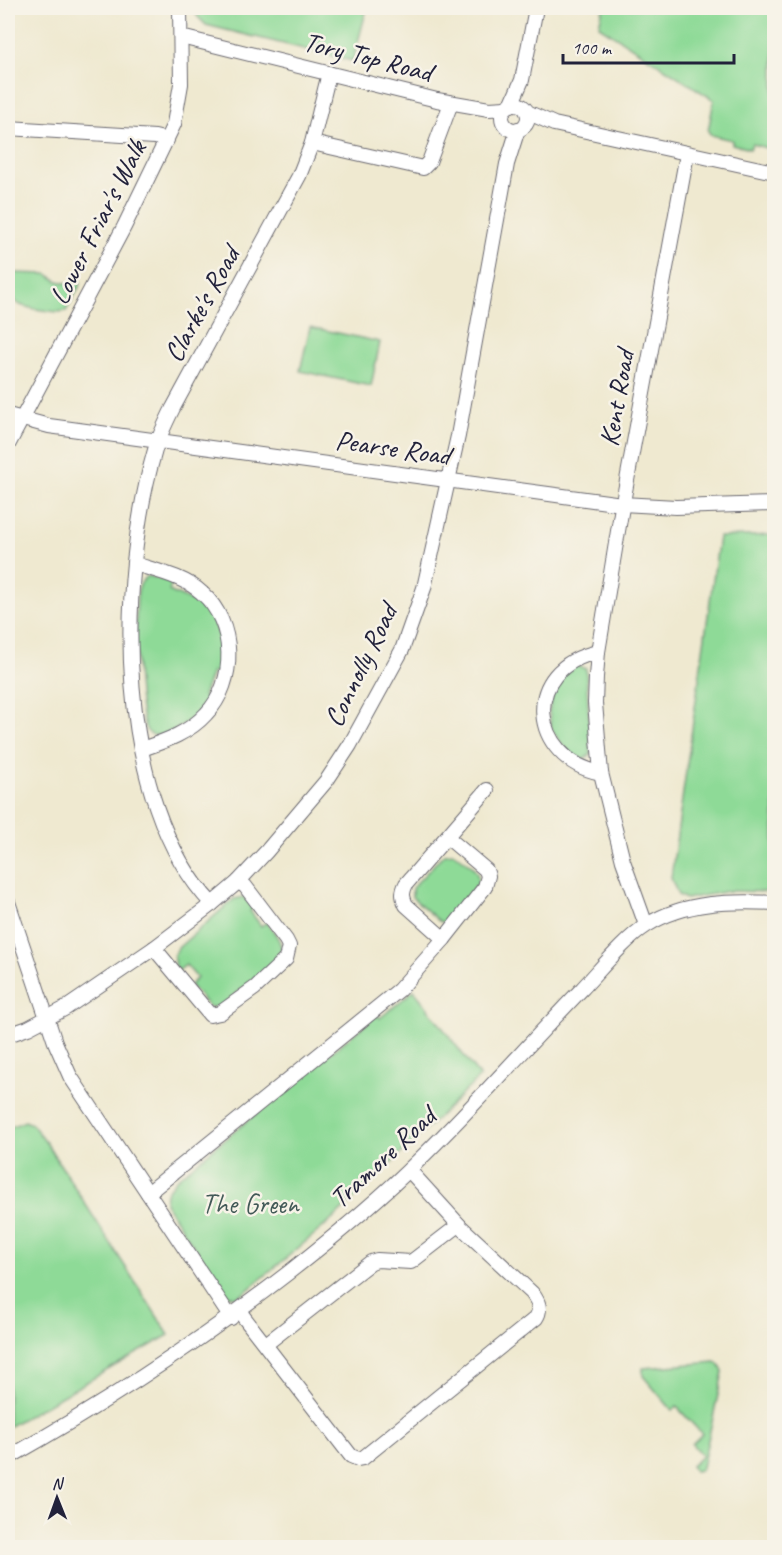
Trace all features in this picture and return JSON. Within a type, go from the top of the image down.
[{"type":"street","name":"Lower Friar's Walk","points":[[8,445],[94,286],[167,140],[179,103],[180,8]]},
{"type":"street","points":[[517,108],[527,121],[513,127],[502,116],[517,108],[521,100],[522,80],[536,8]]},
{"type":"street","name":"Tory Top Road","points":[[181,37],[451,103],[498,110],[517,108],[554,124]]},
{"type":"street","name":"Clarke's Road","points":[[212,904],[188,876],[166,837],[153,802],[135,712],[130,658],[132,603],[144,498],[158,440],[172,408],[288,199],[312,143],[329,73]]},
{"type":"street","points":[[312,143],[423,168],[429,162],[451,103]]},
{"type":"street","name":"Tory Top Road","points":[[474,107],[513,127],[532,123],[554,124],[774,172]]},
{"type":"street","name":"Connolly Road","points":[[8,1035],[28,1028],[66,1008],[154,948],[238,882],[280,836],[336,767],[402,650],[424,588],[449,481],[513,127]]},
{"type":"street","points":[[8,128],[155,137],[167,140]]},
{"type":"street","name":"Kent Road","points":[[646,925],[623,861],[601,773],[595,702],[598,652],[622,504],[687,154]]},
{"type":"street","name":"Pearse Road","points":[[8,415],[49,426],[622,504],[676,507],[774,504]]},
{"type":"street","points":[[135,564],[176,578],[203,593],[214,606],[222,621],[227,637],[228,654],[222,688],[208,713],[178,735],[142,748]]},
{"type":"street","points":[[598,652],[583,656],[560,669],[544,694],[544,710],[550,736],[564,757],[585,769],[601,773]]},
{"type":"street","points":[[444,939],[406,904],[402,894],[406,884],[487,789]]},
{"type":"street","points":[[148,1193],[399,990],[444,939],[485,887],[488,876],[486,870],[447,837]]},
{"type":"street","points":[[154,948],[210,1015],[220,1013],[255,988],[285,959],[289,946],[245,886],[238,882]]},
{"type":"street","points":[[8,902],[46,1018],[70,1076],[148,1193],[235,1314],[266,1344],[354,1459],[363,1458],[537,1318],[540,1313],[532,1293],[459,1225],[409,1170]]},
{"type":"street","name":"Tramore Road","points":[[8,1458],[109,1400],[235,1314],[356,1218],[409,1170],[468,1111],[527,1046],[646,925],[674,911],[699,906],[726,902],[774,903]]},
{"type":"street","points":[[266,1344],[371,1262],[377,1260],[411,1262],[459,1225]]},
{"type":"green space","points":[[192,8],[367,8],[353,61],[206,25]]},
{"type":"green space","points":[[603,8],[774,8],[774,150],[752,144],[750,149],[732,144],[732,140],[711,135],[708,131],[714,100],[599,26]]},
{"type":"green space","points":[[12,273],[47,274],[58,281],[74,285],[77,282],[81,283],[66,311],[33,309],[20,305],[12,298],[9,292],[8,275]]},
{"type":"green space","points":[[310,327],[380,342],[371,386],[300,371]]},
{"type":"green space","points":[[774,535],[774,892],[729,891],[686,899],[678,895],[671,878],[719,537]]},
{"type":"green space","points":[[148,576],[172,582],[169,591],[193,602],[197,593],[211,610],[224,652],[221,674],[212,672],[203,696],[211,700],[174,731],[156,735],[149,733],[145,725],[141,709],[137,663],[137,598],[140,585]]},
{"type":"green space","points":[[576,665],[586,669],[591,755],[582,759],[572,757],[552,731],[549,712],[554,685]]},
{"type":"green space","points":[[454,853],[475,870],[478,884],[446,923],[439,921],[412,897],[412,888],[444,854]]},
{"type":"green space","points":[[244,897],[255,907],[250,911],[261,926],[267,922],[276,935],[281,948],[280,958],[220,1007],[209,1007],[190,985],[197,978],[186,965],[178,971],[174,956],[179,947],[234,899]]},
{"type":"green space","name":"The Green","points":[[414,990],[480,1077],[333,1219],[244,1293],[236,1297],[226,1295],[165,1203],[166,1193],[175,1180],[377,1015],[380,1018]]},
{"type":"green space","points":[[25,1121],[32,1124],[47,1144],[169,1335],[8,1427],[8,1128]]},
{"type":"green space","points":[[716,1362],[723,1372],[701,1470],[694,1471],[691,1466],[702,1456],[692,1444],[702,1434],[677,1407],[672,1410],[643,1376],[643,1368]]}]
